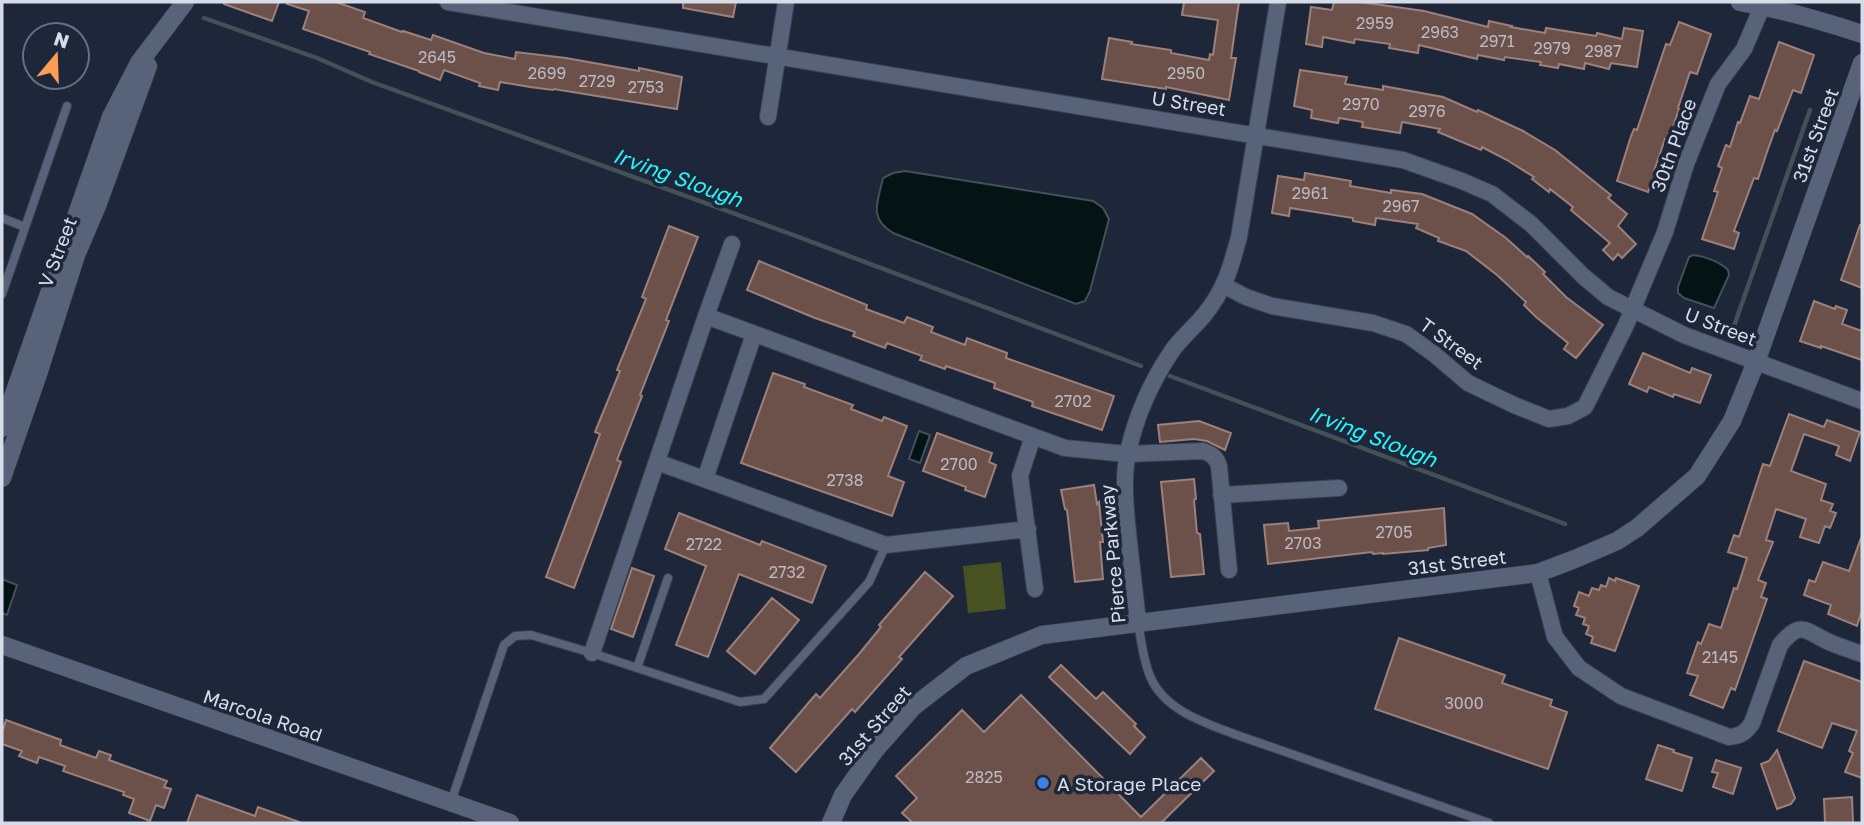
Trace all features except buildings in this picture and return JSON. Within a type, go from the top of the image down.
[{"type":"street","name":"V Street","points":[[2,428],[111,117],[139,63],[184,2]]},
{"type":"street","name":"U Street","points":[[448,2],[1403,160],[1492,194],[1531,223],[1583,276],[1608,297],[1684,335],[1862,401]]},
{"type":"street","points":[[768,117],[786,2]]},
{"type":"street","name":"Pierce Parkway","points":[[1138,622],[1125,509],[1128,454],[1152,382],[1172,350],[1204,315],[1225,286],[1239,237],[1278,2]]},
{"type":"street","points":[[1741,2],[1763,4],[1862,34]]},
{"type":"street","name":"30th Place","points":[[1633,309],[1665,232],[1686,164],[1718,84],[1744,49],[1763,4]]},
{"type":"street","name":"V Street","points":[[2,478],[76,255],[97,206],[155,42]]},
{"type":"street","name":"31st Street","points":[[831,823],[843,795],[875,750],[913,707],[966,666],[1042,635],[1538,573],[1617,541],[1636,528],[1697,476],[1732,421],[1756,362],[1862,63]]},
{"type":"street","points":[[592,653],[732,244]]},
{"type":"street","name":"T Street","points":[[1225,286],[1272,306],[1373,323],[1406,334],[1468,383],[1549,419],[1565,418],[1585,407],[1633,309]]},
{"type":"street","points":[[706,316],[1065,448],[1128,454],[1210,453],[1217,458],[1219,466],[1229,570]]},
{"type":"street","points":[[705,479],[754,334]]},
{"type":"street","points":[[1033,436],[1020,476],[1035,589]]},
{"type":"street","points":[[657,462],[886,545],[1028,529]]},
{"type":"street","points":[[1221,495],[1339,488]]},
{"type":"street","points":[[1538,573],[1555,637],[1579,668],[1621,696],[1729,737],[1739,737],[1752,723],[1780,645],[1787,635],[1797,630],[1808,630],[1828,642],[1862,654]]},
{"type":"street","name":"Marcola Road","points":[[2,645],[510,823]]},
{"type":"lane","points":[[2,294],[67,106]]},
{"type":"lane","points":[[2,218],[25,227]]},
{"type":"lane","points":[[450,803],[504,645],[515,636],[531,635],[740,702],[764,699],[869,582],[886,545]]},
{"type":"lane","points":[[637,668],[668,578]]},
{"type":"lane","name":"Pierce Parkway","points":[[1138,622],[1150,675],[1156,687],[1176,708],[1202,722],[1234,734],[1489,823]]},
{"type":"green space","points":[[1001,562],[1006,609],[968,613],[963,566]]},
{"type":"shaded area","points":[[905,171],[1093,201],[1103,208],[1109,219],[1085,301],[1076,304],[893,233],[880,221],[877,202],[883,178]]},
{"type":"shaded area","points":[[1693,255],[1712,260],[1728,270],[1729,275],[1714,308],[1684,298],[1678,293],[1689,257]]},
{"type":"shaded area","points":[[919,431],[930,435],[920,463],[909,459]]},
{"type":"shaded area","points":[[2,579],[17,585],[7,615],[2,613]]},
{"type":"waterway","name":"Irving Slough","points":[[204,18],[1141,366]]},
{"type":"waterway","points":[[1734,326],[1810,110]]},
{"type":"waterway","name":"Irving Slough","points":[[1170,376],[1565,524]]},
{"type":"place","name":"A Storage Place","points":[[1043,783]]}]
